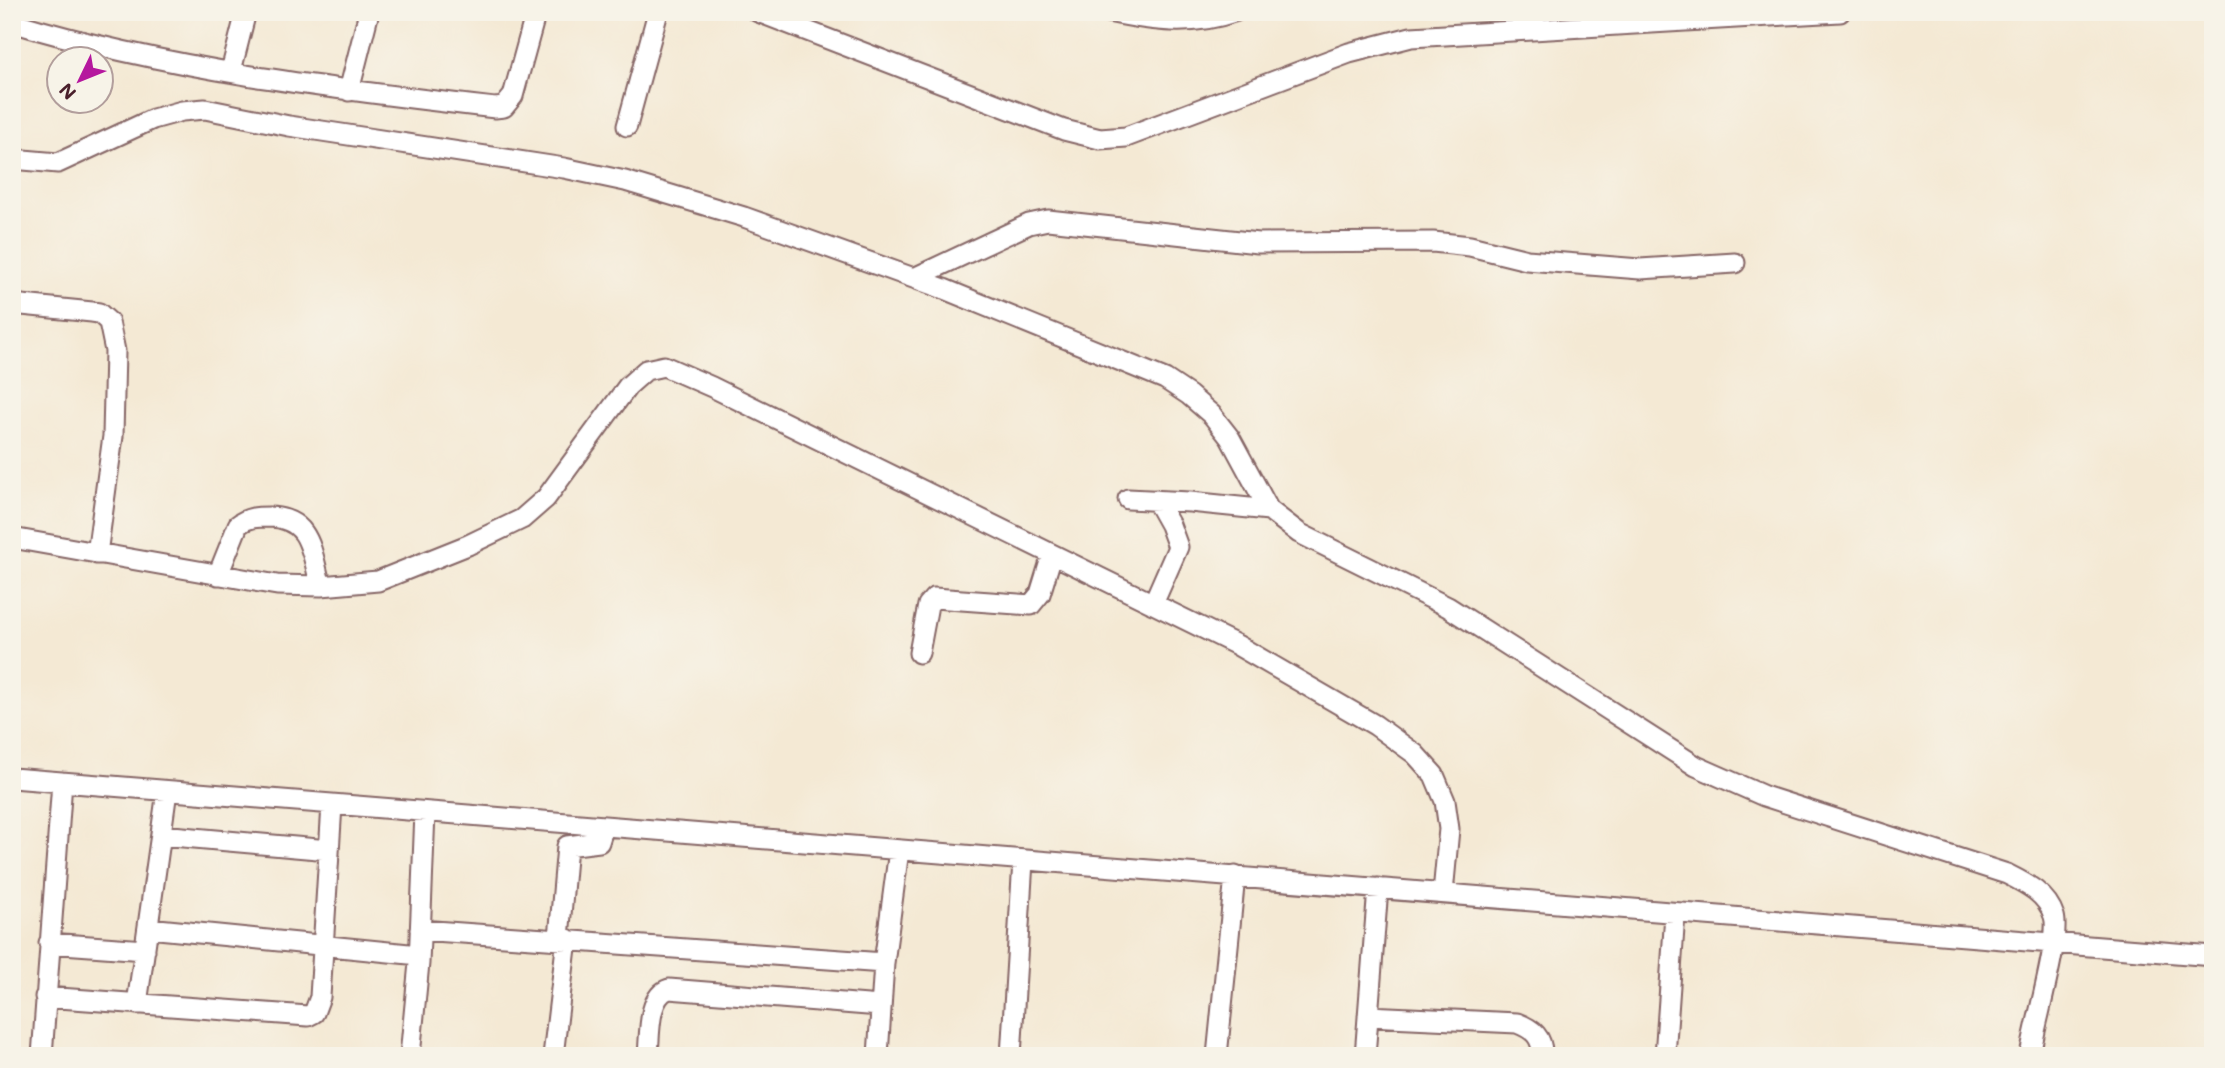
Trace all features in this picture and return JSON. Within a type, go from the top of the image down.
[{"type":"street","points":[[231,71],[246,12]]},
{"type":"street","points":[[349,91],[369,12]]},
{"type":"street","points":[[12,22],[118,52],[349,91],[504,107],[517,86],[537,12]]},
{"type":"street","points":[[627,126],[658,12]]},
{"type":"street","points":[[758,12],[1064,130],[1100,139],[1126,137],[1349,53],[1411,37],[1840,12]]},
{"type":"street","points":[[1108,12],[1208,21],[1234,12]]},
{"type":"street","points":[[12,159],[58,163],[153,119],[182,111],[205,109],[289,126],[564,168],[625,181],[744,217],[914,278],[1132,365],[1189,395],[1212,415],[1230,439],[1269,510],[1298,533],[1448,607],[1696,766],[1764,796],[2007,874],[2031,885],[2046,901],[2055,918],[2055,942],[2030,1056]]},
{"type":"street","points":[[914,278],[1029,224],[1048,220],[1258,243],[1433,242],[1470,246],[1527,260],[1640,269],[1735,264]]},
{"type":"street","points":[[12,304],[99,313],[109,322],[115,351],[113,436],[97,554]]},
{"type":"street","points":[[12,538],[277,585],[321,586],[378,581],[468,545],[522,519],[546,498],[628,386],[646,370],[664,366],[1153,604],[1320,690],[1415,754],[1434,775],[1445,800],[1449,829],[1443,893]]},
{"type":"street","points":[[1128,499],[1269,510]]},
{"type":"street","points":[[1153,604],[1178,547],[1156,500]]},
{"type":"street","points":[[218,575],[238,525],[254,517],[282,517],[292,520],[303,530],[321,586]]},
{"type":"street","points":[[919,653],[928,605],[934,598],[1023,607],[1031,605],[1040,593],[1052,555]]},
{"type":"street","points":[[12,778],[2213,956]]},
{"type":"street","points":[[42,1056],[62,782]]},
{"type":"street","points":[[137,1004],[167,791]]},
{"type":"street","points":[[45,997],[308,1016],[318,1008],[332,805]]},
{"type":"street","points":[[410,1056],[419,955],[425,812]]},
{"type":"street","points":[[553,1056],[563,938],[567,846],[598,842],[604,826]]},
{"type":"street","points":[[161,835],[329,850]]},
{"type":"street","points":[[878,1056],[884,963],[899,850]]},
{"type":"street","points":[[1011,1056],[1023,861]]},
{"type":"street","points":[[1217,1056],[1235,876]]},
{"type":"street","points":[[1365,1056],[1378,888]]},
{"type":"street","points":[[1665,1056],[1675,914]]},
{"type":"street","points":[[148,928],[419,955]]},
{"type":"street","points":[[420,930],[563,938],[884,963]]},
{"type":"street","points":[[49,943],[145,950]]},
{"type":"street","points":[[648,1056],[655,1003],[663,991],[668,989],[880,1006]]},
{"type":"street","points":[[1368,1016],[1517,1023],[1529,1027],[1539,1037],[1542,1056]]}]
